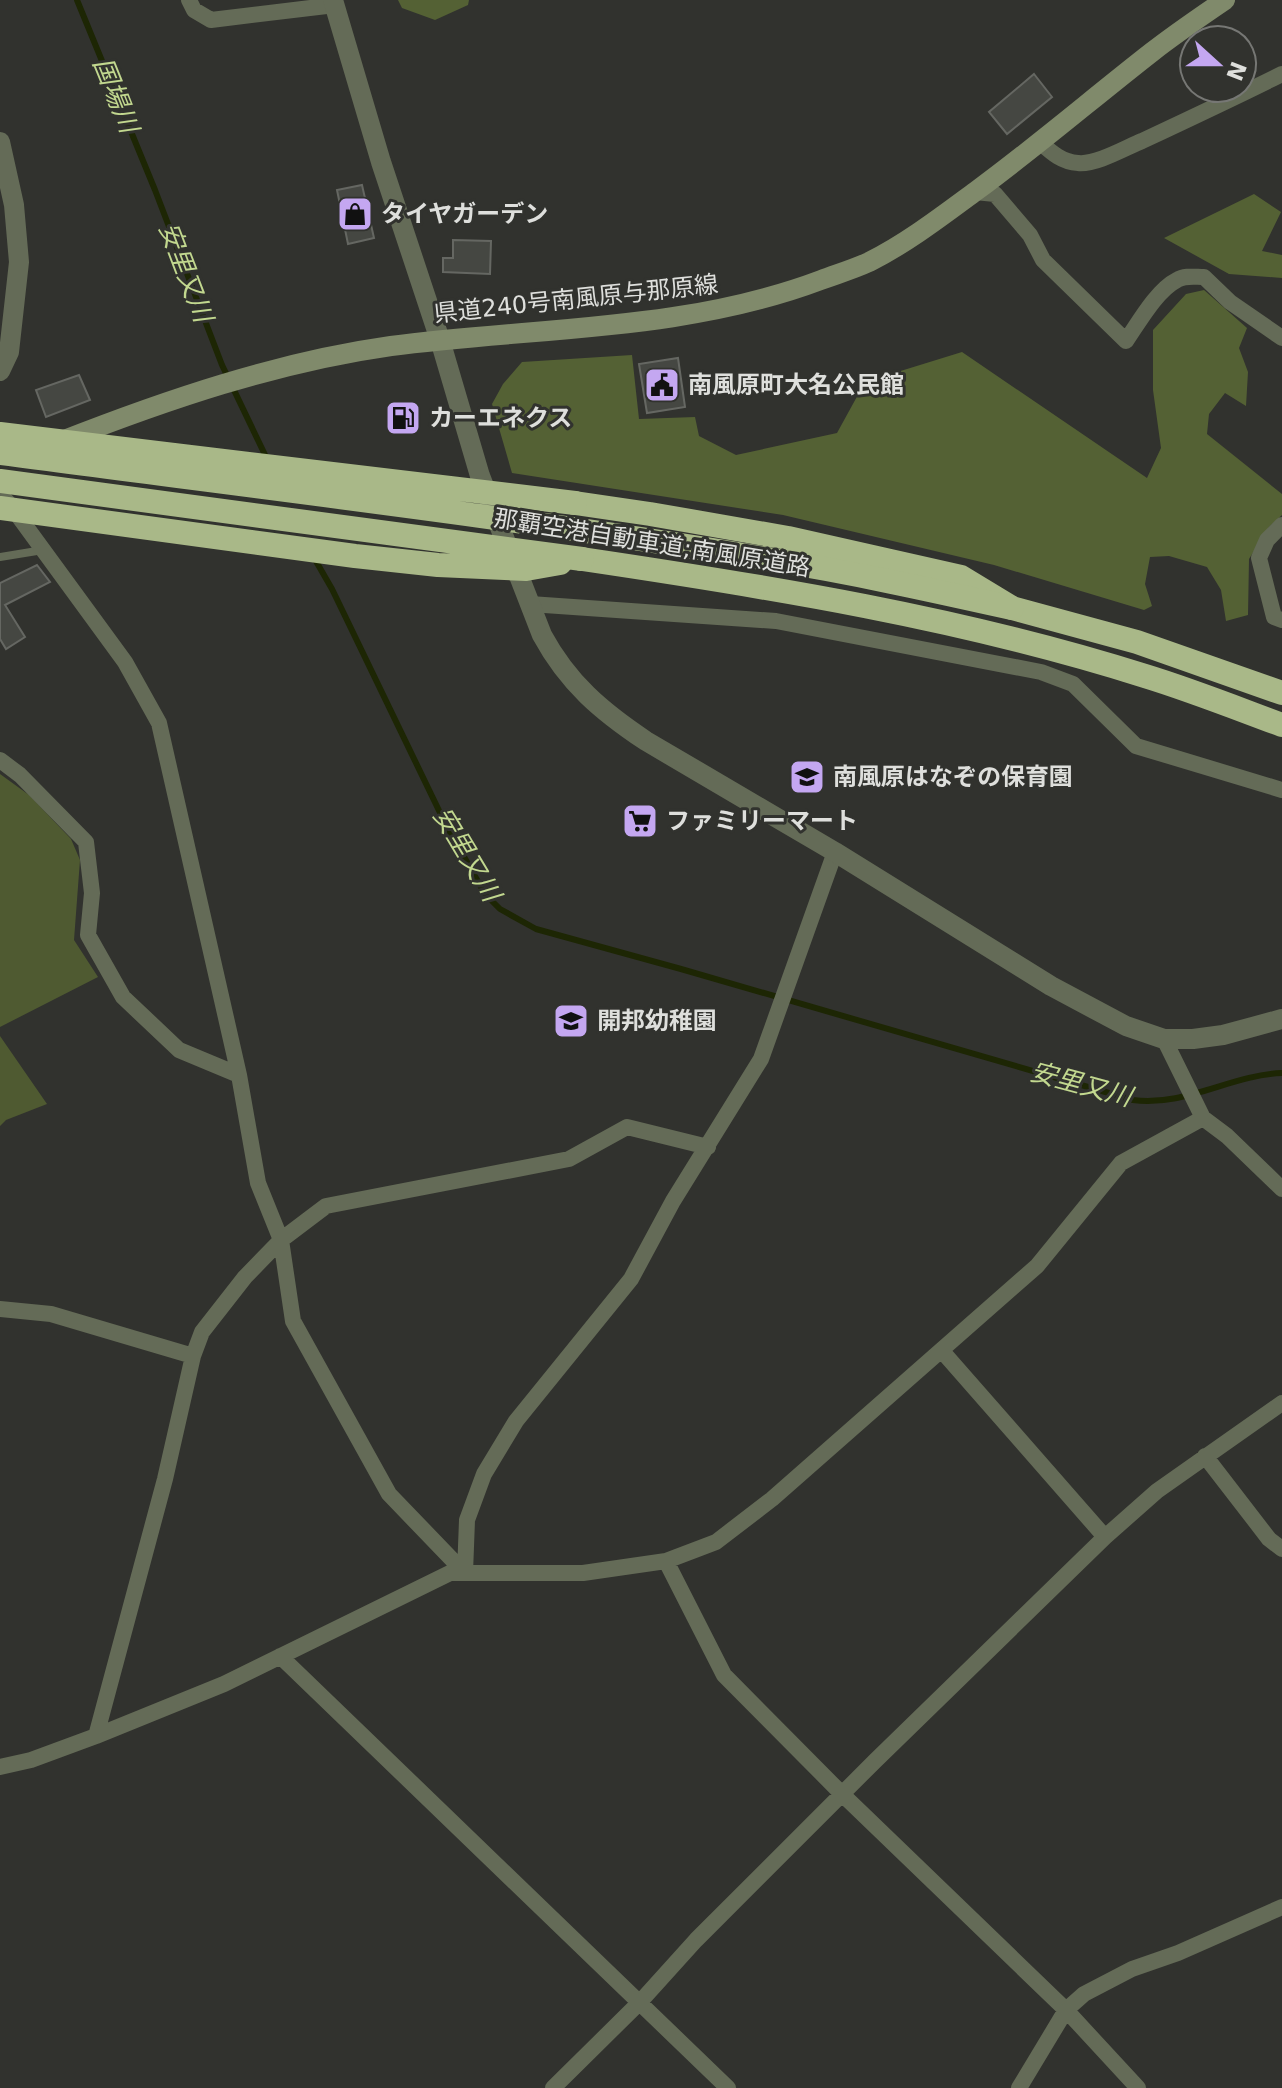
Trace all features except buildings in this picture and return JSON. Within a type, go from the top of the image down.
[{"type":"highway","points":[[0,434],[650,514],[788,538],[961,577],[1012,608]]},
{"type":"highway","name":"那覇空港自動車道;南風原道路","points":[[0,453],[510,520],[770,559],[892,581],[1012,608],[1137,642],[1282,693]]},
{"type":"highway","name":"那覇空港自動車道;南風原道路","points":[[0,481],[582,559],[766,587],[1003,636],[1145,676],[1282,725]]},
{"type":"highway","points":[[0,508],[438,565],[526,569],[582,559]]},
{"type":"main road","name":"県道240号南風原与那原線","points":[[0,460],[28,454],[197,392],[283,367],[440,340],[678,317],[730,308],[793,291],[868,262],[943,216],[1041,143],[1153,51],[1225,0]]},
{"type":"street","points":[[189,0],[194,10],[211,20],[334,3],[480,476],[530,604],[555,658],[593,702],[646,741],[835,852],[1051,986],[1126,1026],[1164,1039],[1193,1039],[1223,1035],[1282,1019]]},
{"type":"street","points":[[1041,143],[1054,155],[1087,163],[1214,108],[1282,74]]},
{"type":"street","points":[[0,142],[14,205],[9,264],[9,352],[0,371]]},
{"type":"street","points":[[975,192],[995,194],[1030,235],[1043,260],[1126,341],[1157,298],[1175,281],[1186,276],[1204,277],[1230,302],[1282,338]]},
{"type":"street","points":[[0,494],[125,662],[159,723],[239,1075],[258,1183],[281,1240],[293,1321],[389,1494],[465,1573]]},
{"type":"street","points":[[1282,525],[1267,540],[1259,558],[1274,617],[1282,620]]},
{"type":"street","points":[[530,604],[776,621],[1041,672],[1073,684],[1136,746],[1282,790]]},
{"type":"street","points":[[0,760],[20,775],[86,842],[92,893],[88,935],[123,997],[179,1050],[239,1075]]},
{"type":"street","points":[[465,1573],[467,1520],[484,1474],[516,1421],[631,1279],[673,1201],[761,1059],[835,852]]},
{"type":"street","points":[[1164,1039],[1203,1118],[1227,1136],[1282,1189]]},
{"type":"street","points":[[0,1767],[31,1760],[96,1736],[224,1684],[450,1573],[583,1573],[666,1561],[716,1542],[772,1499],[1037,1266],[1121,1163],[1203,1118]]},
{"type":"street","points":[[96,1736],[165,1479],[193,1356],[202,1332],[245,1277],[281,1240],[326,1206],[569,1159],[627,1127],[708,1147]]},
{"type":"street","points":[[0,1309],[51,1314],[193,1356]]},
{"type":"street","points":[[942,1351],[1105,1537]]},
{"type":"street","points":[[553,2088],[842,1794],[1105,1537],[1157,1491],[1282,1403]]},
{"type":"street","points":[[1205,1456],[1269,1539],[1282,1549]]},
{"type":"street","points":[[666,1561],[724,1675],[842,1794],[1066,2010],[1138,2088]]},
{"type":"street","points":[[280,1656],[728,2088]]},
{"type":"street","points":[[1019,2088],[1066,2010],[1084,1994],[1132,1969],[1178,1953],[1282,1907]]},
{"type":"lane","points":[[0,557],[44,550]]},
{"type":"green space","points":[[398,0],[469,0],[468,5],[435,20],[402,8]]},
{"type":"green space","points":[[1254,194],[1281,212],[1262,251],[1282,255],[1282,278],[1229,274],[1164,238]]},
{"type":"green space","points":[[1204,290],[1247,328],[1239,348],[1248,372],[1246,406],[1225,393],[1209,414],[1207,434],[1282,494],[1282,515],[1269,527],[1249,559],[1248,615],[1226,621],[1221,590],[1207,567],[1169,556],[1150,557],[1145,584],[1152,606],[1144,610],[994,565],[783,515],[512,473],[492,404],[503,384],[522,362],[632,355],[639,419],[695,417],[699,436],[736,455],[837,433],[865,382],[962,352],[1147,478],[1161,448],[1153,390],[1153,330],[1186,294]]},
{"type":"green space","points":[[0,774],[29,795],[71,839],[80,860],[74,940],[98,977],[0,1027]]},
{"type":"green space","points":[[0,1036],[47,1104],[6,1120],[0,1126]]},
{"type":"waterway","name":"安里又川","points":[[77,0],[222,365],[267,459]]},
{"type":"waterway","name":"安里又川","points":[[313,556],[332,589],[445,823],[485,894],[500,909],[536,929],[1133,1100],[1171,1099],[1244,1079],[1282,1073]]},
{"type":"place","name":"タイヤガーデン","points":[[355,214]]},
{"type":"place","name":"南風原町大名公民館","points":[[662,385]]},
{"type":"place","name":"カーエネクス","points":[[403,418]]},
{"type":"place","name":"南風原はなぞの保育園","points":[[807,777]]},
{"type":"place","name":"ファミリーマート","points":[[640,821]]},
{"type":"place","name":"開邦幼稚園","points":[[571,1021]]},
{"type":"water label","name":"国場川","points":[[116,95]]}]
